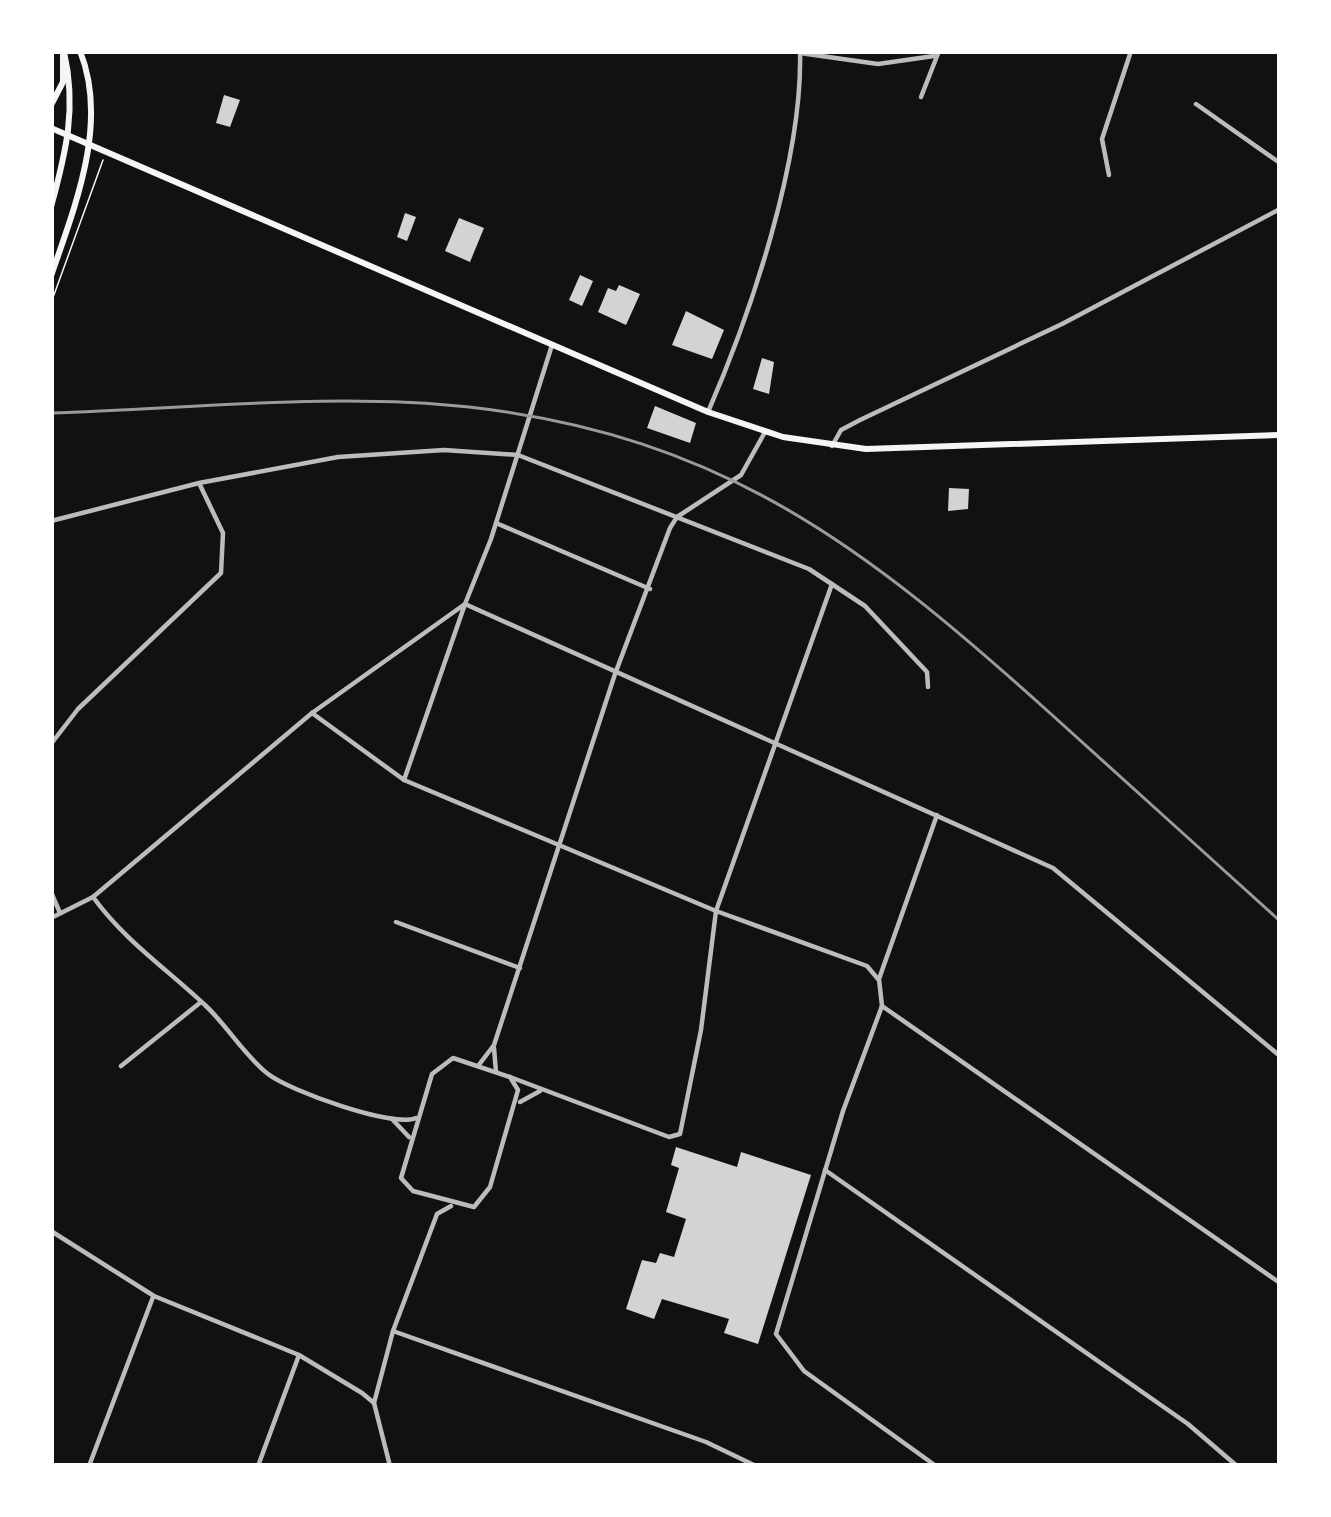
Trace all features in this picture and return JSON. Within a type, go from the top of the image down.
[{"type":"main road","points":[[51,105],[63,82],[64,51]]},
{"type":"main road","points":[[51,207],[70,137],[73,90],[64,51]]},
{"type":"main road","points":[[51,276],[90,145],[90,76],[80,51]]},
{"type":"main road","points":[[51,128],[708,412],[765,432],[832,446],[908,450],[1280,435]]},
{"type":"street","points":[[1109,176],[1102,139],[1130,51]]},
{"type":"street","points":[[708,412],[736,339],[794,141],[800,52],[878,64],[936,53],[921,97]]},
{"type":"street","points":[[1196,104],[1280,163]]},
{"type":"street","points":[[832,446],[841,430],[1062,324],[1280,209]]},
{"type":"street","points":[[404,780],[496,523],[552,345]]},
{"type":"street","points":[[478,1066],[494,1045],[614,674],[677,517],[741,476],[765,432]]},
{"type":"street","points":[[51,520],[199,483],[338,457],[444,450],[518,455],[809,568],[865,606],[927,672],[928,687]]},
{"type":"street","points":[[51,744],[78,709],[220,573],[223,532],[199,483]]},
{"type":"street","points":[[496,523],[650,589]]},
{"type":"street","points":[[548,1091],[523,1097],[484,1200],[474,1207],[404,1186],[401,1178],[418,1117],[440,1063],[453,1058],[510,1077],[548,1091],[669,1137],[680,1134],[716,911],[832,584]]},
{"type":"street","points":[[465,604],[1053,868],[1280,1056]]},
{"type":"street","points":[[51,918],[93,897],[312,713],[465,604]]},
{"type":"street","points":[[312,713],[404,780],[716,911],[867,966],[879,979]]},
{"type":"street","points":[[936,1466],[804,1371],[776,1334],[825,1170],[882,1006],[879,979],[937,815]]},
{"type":"street","points":[[51,892],[61,913]]},
{"type":"street","points":[[93,897],[125,938],[201,1002],[265,1072],[286,1086],[393,1120],[418,1117]]},
{"type":"street","points":[[396,922],[520,968]]},
{"type":"street","points":[[121,1066],[201,1002]]},
{"type":"street","points":[[882,1006],[1280,1283]]},
{"type":"street","points":[[494,1045],[496,1072]]},
{"type":"street","points":[[510,1077],[518,1090],[517,1107]]},
{"type":"street","points":[[393,1120],[410,1142]]},
{"type":"street","points":[[825,1170],[1188,1424],[1226,1462],[1237,1466]]},
{"type":"street","points":[[425,1196],[437,1214]]},
{"type":"street","points":[[390,1466],[374,1403],[393,1331],[437,1214],[455,1204]]},
{"type":"street","points":[[51,1231],[154,1296],[299,1354],[374,1403]]},
{"type":"street","points":[[89,1466],[154,1296]]},
{"type":"street","points":[[393,1331],[646,1420],[757,1466]]},
{"type":"street","points":[[258,1466],[299,1354]]},
{"type":"path","points":[[51,303],[100,168]]},
{"type":"building","points":[[224,95],[240,100],[230,127],[216,123]]},
{"type":"building","points":[[405,213],[416,217],[407,241],[397,237]]},
{"type":"building","points":[[459,218],[484,228],[470,262],[445,251]]},
{"type":"building","points":[[580,275],[593,281],[582,306],[569,300]]},
{"type":"building","points":[[619,285],[640,294],[626,325],[598,312],[608,288],[616,291]]},
{"type":"building","points":[[686,311],[724,330],[712,359],[672,345]]},
{"type":"building","points":[[762,358],[774,362],[769,394],[753,389]]},
{"type":"building","points":[[655,406],[696,423],[690,443],[647,428]]},
{"type":"building","points":[[949,488],[969,489],[968,509],[948,511]]},
{"type":"building","points":[[676,1147],[737,1167],[741,1152],[811,1175],[758,1344],[724,1333],[729,1319],[662,1299],[654,1319],[626,1309],[642,1260],[656,1263],[660,1253],[674,1257],[686,1219],[666,1212],[679,1168],[671,1165]]},
{"type":"railway","points":[[51,413],[313,401],[469,407],[560,422],[642,444],[717,473],[787,509],[918,600],[1280,921]]}]
